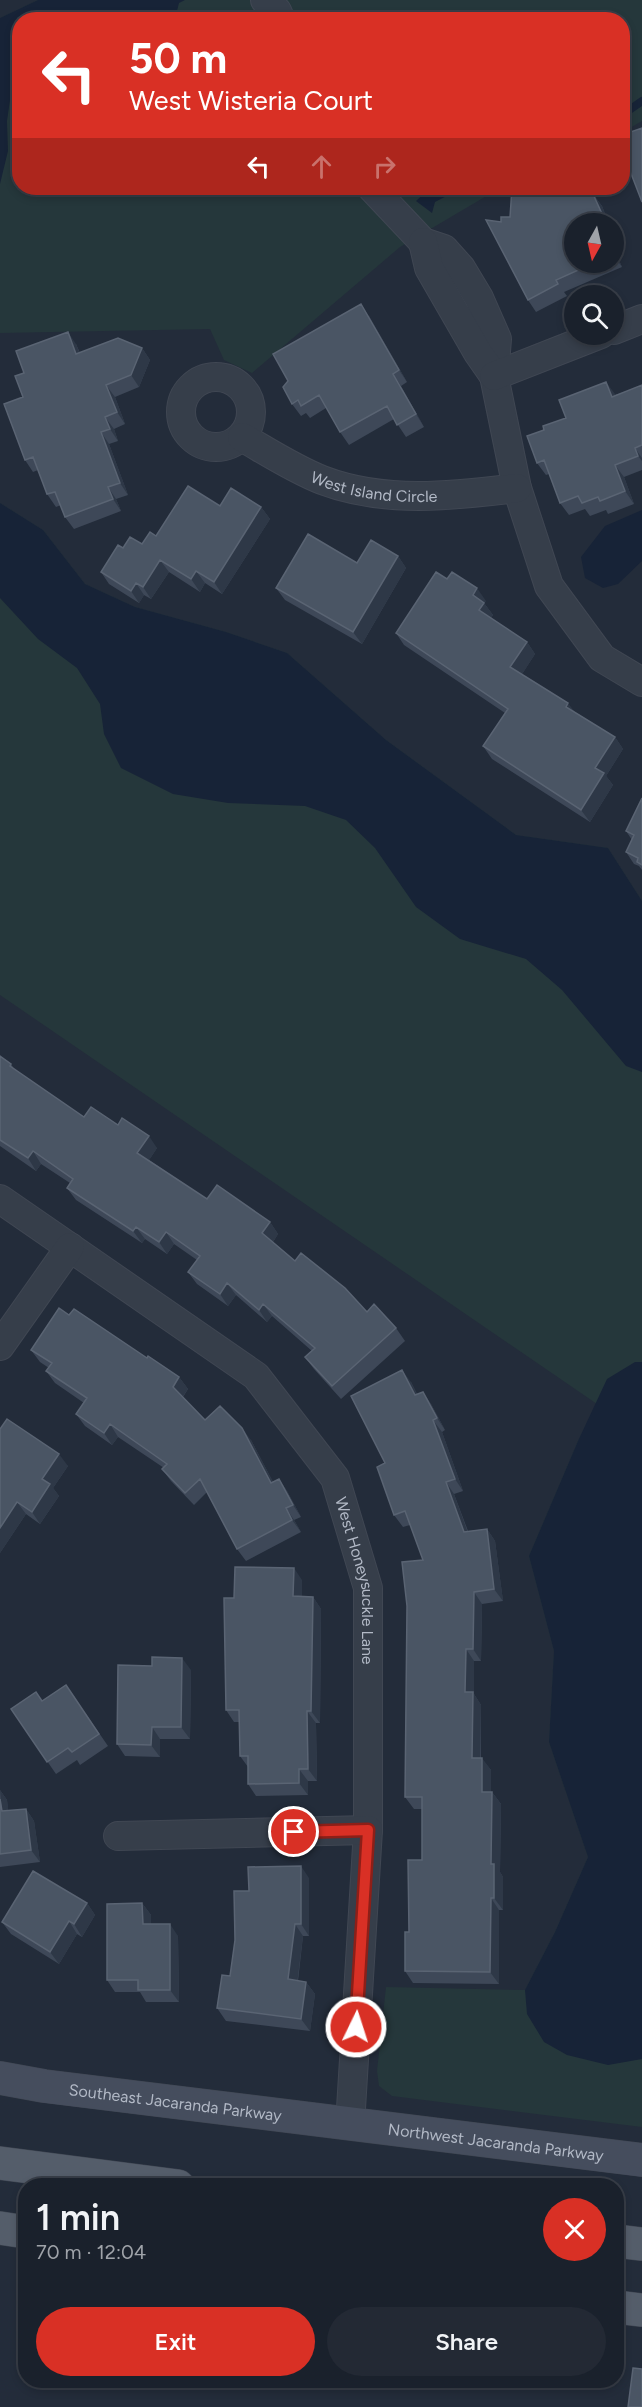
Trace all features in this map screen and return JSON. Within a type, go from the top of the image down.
[{"type":"main road","points":[[0,2163],[116,2178]]},
{"type":"main road","points":[[0,2228],[18,2231]]},
{"type":"main road","points":[[624,2242],[642,2244]]},
{"type":"main road","points":[[624,2308],[642,2310]]},
{"type":"street","points":[[265,0],[277,12]]},
{"type":"street","points":[[379,195],[423,242],[429,268],[477,352],[494,376],[517,488],[549,586],[602,658],[642,682]]},
{"type":"street","points":[[624,326],[642,319]]},
{"type":"street","points":[[494,376],[573,345]]},
{"type":"street","name":"West Island Circle","points":[[242,437],[284,462],[323,480],[368,492],[411,497],[447,497],[517,488]]},
{"type":"street","name":"West Honeysuckle Lane","points":[[0,1199],[256,1376],[335,1478],[368,1588],[368,1830],[350,2125]]},
{"type":"street","points":[[0,1346],[70,1247]]},
{"type":"street","points":[[118,1836],[368,1830]]},
{"type":"street","name":"Southeast Jacaranda Parkway","points":[[0,2078],[55,2088],[350,2125]]},
{"type":"street","name":"Northwest Jacaranda Parkway","points":[[350,2125],[642,2160]]},
{"type":"shaded area","points":[[38,0],[642,0],[642,121],[630,128],[630,12],[13,12]]},
{"type":"shaded area","points":[[12,12],[12,195],[488,195],[400,247],[252,373],[224,360],[210,329],[0,333],[0,18]]},
{"type":"shaded area","points":[[0,503],[43,530],[85,584],[135,607],[226,632],[287,653],[386,740],[516,835],[608,848],[642,901],[642,2127],[392,2096],[379,2086],[377,2071],[386,1987],[525,1990],[555,1932],[588,1857],[549,1742],[554,1651],[529,1556],[578,1441],[597,1404],[0,995]]},
{"type":"water","points":[[38,0],[185,0],[179,3],[177,12],[13,12]]},
{"type":"water","points":[[12,12],[12,97],[7,121],[8,151],[0,184],[0,18]]},
{"type":"water","points":[[422,195],[448,195],[435,202],[432,213],[416,201]]},
{"type":"water","points":[[0,503],[43,530],[85,584],[135,607],[226,632],[287,653],[386,740],[516,835],[608,848],[642,901],[642,1072],[626,1066],[562,990],[526,959],[460,939],[416,907],[375,848],[346,820],[305,806],[228,803],[173,794],[121,768],[104,734],[100,704],[77,668],[38,639],[0,598]]},
{"type":"water","points":[[642,510],[642,561],[618,584],[603,588],[585,578],[581,557],[605,526]]},
{"type":"water","points":[[635,1362],[642,1362],[642,2059],[608,2065],[567,2055],[544,2042],[527,2014],[525,1990],[555,1932],[588,1857],[549,1742],[554,1651],[529,1556],[607,1379]]},
{"type":"building","points":[[642,128],[642,202],[630,171],[630,132]]},
{"type":"building","points":[[512,195],[593,195],[602,213],[564,213],[564,273],[572,273],[556,280],[558,284],[528,300],[486,220],[501,222],[501,217],[510,217]]},
{"type":"building","points":[[361,304],[399,370],[393,374],[416,414],[397,425],[387,406],[340,432],[319,395],[301,406],[298,400],[292,404],[283,387],[288,381],[273,354]]},
{"type":"building","points":[[68,332],[76,354],[118,338],[142,348],[131,375],[106,385],[117,412],[105,417],[110,429],[101,432],[120,483],[108,487],[113,499],[65,517],[55,492],[47,494],[33,457],[25,460],[4,404],[23,397],[15,376],[24,373],[16,351]]},
{"type":"building","points":[[606,382],[612,397],[642,385],[642,445],[635,448],[638,456],[615,465],[625,491],[600,501],[598,497],[582,503],[578,496],[560,503],[544,460],[537,463],[527,436],[544,430],[543,426],[566,418],[559,400]]},
{"type":"building","points":[[188,486],[220,506],[231,488],[261,507],[214,582],[196,571],[191,579],[160,560],[143,587],[136,583],[131,591],[101,572],[118,545],[123,548],[130,537],[142,544],[150,532],[156,536]]},
{"type":"building","points":[[308,534],[357,563],[371,540],[398,556],[353,632],[276,588]]},
{"type":"building","points":[[436,572],[447,579],[452,572],[477,588],[473,595],[484,603],[479,610],[527,642],[510,667],[568,703],[566,707],[615,737],[595,768],[604,773],[581,810],[483,746],[508,709],[396,633]]},
{"type":"building","points":[[642,798],[642,865],[637,862],[638,858],[626,852],[634,835],[626,831]]},
{"type":"building","points":[[0,1056],[11,1064],[10,1066],[84,1117],[91,1107],[118,1125],[122,1118],[149,1136],[137,1153],[207,1199],[217,1185],[270,1222],[262,1233],[295,1261],[301,1253],[345,1288],[367,1312],[374,1304],[396,1328],[332,1386],[305,1357],[315,1348],[263,1304],[259,1310],[227,1283],[220,1294],[188,1272],[200,1256],[166,1232],[159,1242],[136,1227],[133,1231],[67,1188],[73,1179],[33,1151],[28,1158],[0,1140]]},
{"type":"building","points":[[59,1308],[69,1315],[74,1309],[179,1377],[173,1387],[205,1420],[220,1406],[242,1428],[271,1483],[279,1479],[293,1505],[286,1508],[292,1520],[237,1549],[200,1479],[185,1493],[162,1469],[167,1464],[110,1424],[104,1433],[76,1414],[87,1398],[46,1371],[52,1363],[31,1350]]},
{"type":"building","points":[[402,1370],[415,1395],[423,1392],[437,1418],[433,1420],[455,1479],[446,1482],[464,1532],[487,1529],[494,1589],[474,1592],[473,1649],[466,1649],[465,1692],[473,1692],[472,1758],[482,1758],[482,1792],[492,1792],[491,1864],[494,1864],[494,1898],[491,1898],[490,1972],[405,1971],[405,1932],[409,1932],[408,1860],[422,1860],[422,1797],[405,1797],[407,1606],[402,1562],[423,1560],[405,1511],[394,1515],[377,1467],[385,1463],[351,1396]]},
{"type":"building","points":[[7,1419],[59,1454],[42,1479],[50,1484],[32,1512],[17,1502],[0,1528],[0,1429]]},
{"type":"building","points":[[235,1567],[294,1568],[293,1596],[313,1597],[311,1711],[307,1711],[308,1769],[299,1769],[299,1783],[248,1784],[248,1756],[240,1756],[239,1710],[226,1710],[224,1598],[234,1598]]},
{"type":"building","points":[[152,1657],[182,1658],[181,1727],[152,1727],[151,1745],[117,1744],[118,1665],[152,1666]]},
{"type":"building","points":[[66,1685],[99,1734],[72,1752],[68,1748],[47,1762],[11,1709],[36,1692],[42,1701]]},
{"type":"building","points":[[0,1799],[2,1811],[26,1809],[31,1850],[0,1854]]},
{"type":"building","points":[[301,1866],[301,1924],[295,1924],[288,1979],[306,1982],[301,2019],[217,2008],[222,1975],[230,1976],[235,1940],[234,1891],[249,1891],[248,1867]]},
{"type":"building","points":[[33,1871],[87,1903],[74,1924],[69,1921],[50,1952],[2,1922]]},
{"type":"building","points":[[142,1903],[143,1924],[170,1924],[170,1990],[138,1990],[138,1980],[107,1980],[107,1904]]},
{"type":"building","points":[[633,2368],[642,2369],[642,2407],[628,2407]]},
{"type":"waterway","points":[[630,109],[642,101]]},
{"type":"route","points":[[294,1832],[368,1830],[356,2027]]}]
